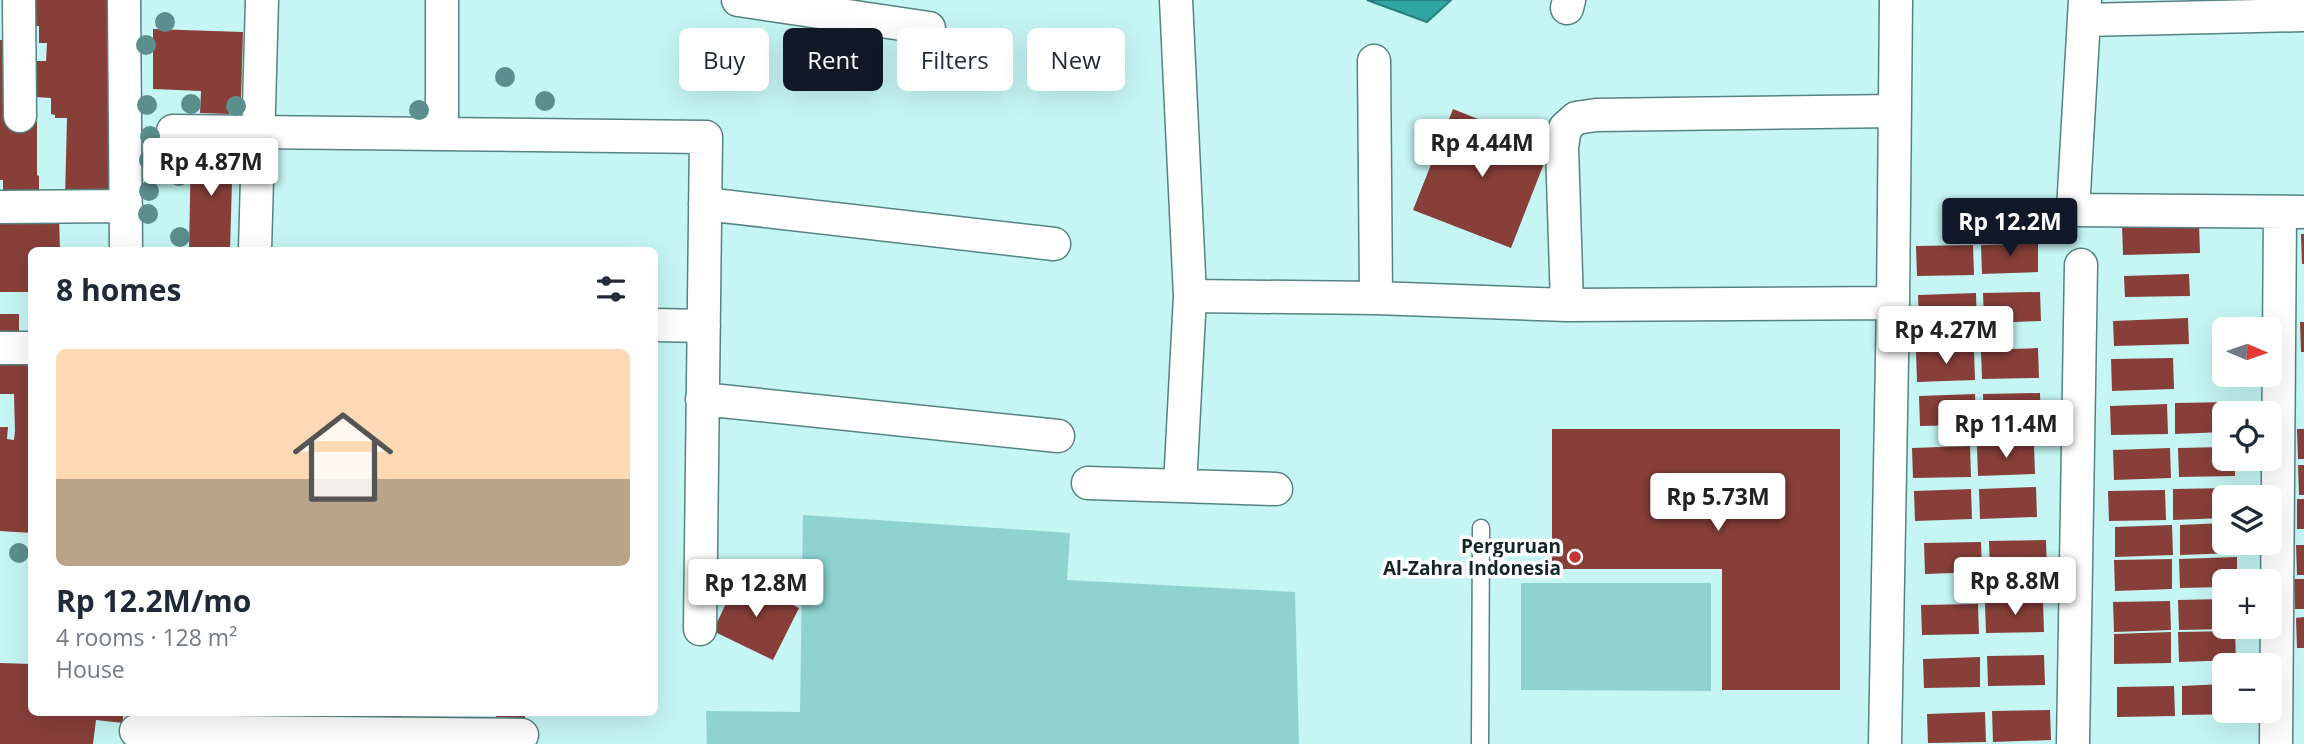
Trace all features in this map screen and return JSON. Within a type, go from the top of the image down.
[{"type":"street","points":[[124,0],[126,247]]},
{"type":"street","points":[[255,247],[262,0]]},
{"type":"street","points":[[442,0],[442,134]]},
{"type":"street","points":[[1176,0],[1190,296],[1180,486]]},
{"type":"street","points":[[1885,744],[1894,303],[1896,0]]},
{"type":"street","points":[[757,2],[929,28]]},
{"type":"street","points":[[2276,744],[2292,213],[2073,209],[2084,10],[2304,15]]},
{"type":"street","points":[[13,14],[20,116]]},
{"type":"street","points":[[1374,61],[1376,298]]},
{"type":"street","points":[[1567,305],[1562,147],[1565,128],[1576,118],[1596,115],[1895,111]]},
{"type":"street","points":[[173,131],[706,137],[700,629]]},
{"type":"street","points":[[705,204],[1054,244]]},
{"type":"street","points":[[0,207],[126,206]]},
{"type":"street","points":[[2073,744],[2081,265]]},
{"type":"street","points":[[1190,296],[1376,298],[1567,305],[1894,303]]},
{"type":"street","points":[[658,324],[704,326]]},
{"type":"street","points":[[0,348],[28,348]]},
{"type":"street","points":[[702,400],[1058,436]]},
{"type":"street","points":[[1088,483],[1276,489]]},
{"type":"street","points":[[136,729],[522,735]]},
{"type":"lane","points":[[1480,744],[1481,528]]},
{"type":"shaded area","points":[[1367,0],[1451,0],[1427,22]]},
{"type":"shaded area","points":[[803,515],[1070,533],[1067,580],[1295,592],[1299,744],[707,744],[706,711],[800,712]]},
{"type":"shaded area","points":[[1521,583],[1711,583],[1711,691],[1521,690]]},
{"type":"building","points":[[32,0],[113,0],[115,199],[65,198],[67,118],[55,118],[55,115],[51,114],[51,98],[35,97],[35,61],[46,61],[47,43],[39,43],[39,26],[31,26]]},
{"type":"building","points":[[153,29],[243,32],[241,99],[230,98],[229,114],[200,113],[201,91],[153,89]]},
{"type":"building","points":[[0,40],[5,40],[6,121],[37,121],[39,198],[3,198],[3,180],[0,180]]},
{"type":"building","points":[[1453,109],[1550,148],[1511,248],[1413,210]]},
{"type":"building","points":[[191,146],[233,147],[230,247],[189,247]]},
{"type":"building","points":[[59,216],[60,247],[28,247],[28,292],[0,292],[0,218]]},
{"type":"building","points":[[2199,223],[2200,253],[2123,255],[2122,225]]},
{"type":"building","points":[[2301,234],[2304,234],[2304,264],[2302,264]]},
{"type":"building","points":[[2038,243],[2038,272],[1982,274],[1981,245]]},
{"type":"building","points":[[1973,245],[1974,275],[1917,276],[1916,246]]},
{"type":"building","points":[[2189,274],[2190,296],[2125,297],[2124,276]]},
{"type":"building","points":[[2040,292],[2041,321],[1984,323],[1983,293]]},
{"type":"building","points":[[1976,293],[1977,324],[1919,325],[1918,295]]},
{"type":"building","points":[[0,314],[19,314],[19,337],[0,337]]},
{"type":"building","points":[[2188,318],[2189,344],[2114,346],[2113,321]]},
{"type":"building","points":[[2300,322],[2304,322],[2304,352],[2301,352]]},
{"type":"building","points":[[0,341],[28,354],[28,533],[0,531],[0,427],[8,427],[7,439],[14,440],[15,431],[14,394],[0,394]]},
{"type":"building","points":[[2038,348],[2039,378],[1982,379],[1981,350]]},
{"type":"building","points":[[1974,350],[1975,380],[1917,382],[1916,352]]},
{"type":"building","points":[[2173,358],[2174,389],[2112,391],[2111,359]]},
{"type":"building","points":[[2040,393],[2041,422],[1984,424],[1983,394]]},
{"type":"building","points":[[1975,394],[1976,425],[1920,426],[1919,396]]},
{"type":"building","points":[[2212,402],[2212,432],[2175,434],[2175,403]]},
{"type":"building","points":[[2167,404],[2168,434],[2111,435],[2110,406]]},
{"type":"building","points":[[1552,429],[1840,429],[1840,690],[1722,690],[1722,569],[1552,569]]},
{"type":"building","points":[[2297,429],[2304,429],[2304,459],[2298,459]]},
{"type":"building","points":[[2034,445],[2035,474],[1978,476],[1977,446]]},
{"type":"building","points":[[1970,446],[1971,477],[1913,478],[1912,448]]},
{"type":"building","points":[[2212,447],[2212,471],[2235,471],[2235,476],[2179,477],[2178,448]]},
{"type":"building","points":[[2170,448],[2171,478],[2114,480],[2113,450]]},
{"type":"building","points":[[2298,465],[2304,465],[2304,495],[2299,495]]},
{"type":"building","points":[[2036,487],[2037,517],[1980,519],[1979,489]]},
{"type":"building","points":[[2212,488],[2212,518],[2173,520],[2173,489]]},
{"type":"building","points":[[1971,489],[1972,519],[1915,521],[1914,491]]},
{"type":"building","points":[[2165,490],[2166,520],[2109,521],[2108,491]]},
{"type":"building","points":[[2297,499],[2304,499],[2304,529],[2297,529]]},
{"type":"building","points":[[2212,524],[2212,554],[2180,555],[2180,525]]},
{"type":"building","points":[[2172,525],[2173,555],[2115,557],[2115,527]]},
{"type":"building","points":[[2046,540],[2047,570],[1990,571],[1989,541]]},
{"type":"building","points":[[1981,542],[1982,572],[1925,574],[1924,543]]},
{"type":"building","points":[[2296,545],[2304,545],[2304,575],[2297,575]]},
{"type":"building","points":[[2237,557],[2237,569],[2212,569],[2212,587],[2180,588],[2179,559]]},
{"type":"building","points":[[2172,559],[2172,589],[2115,591],[2114,560]]},
{"type":"building","points":[[738,578],[799,608],[773,660],[713,631]]},
{"type":"building","points":[[2294,579],[2304,579],[2304,609],[2295,609]]},
{"type":"building","points":[[2212,599],[2212,629],[2179,630],[2178,600]]},
{"type":"building","points":[[2043,601],[2044,632],[1986,633],[1985,603]]},
{"type":"building","points":[[2170,601],[2171,630],[2114,632],[2113,602]]},
{"type":"building","points":[[1978,604],[1979,634],[1922,635],[1921,605]]},
{"type":"building","points":[[2304,617],[2304,648],[2297,648],[2296,618]]},
{"type":"building","points":[[2212,631],[2212,639],[2235,639],[2236,653],[2212,653],[2212,661],[2179,662],[2178,632]]},
{"type":"building","points":[[2171,632],[2171,663],[2114,664],[2114,634]]},
{"type":"building","points":[[2044,655],[2045,685],[1988,686],[1987,656]]},
{"type":"building","points":[[1980,657],[1980,687],[1924,688],[1923,659]]},
{"type":"building","points":[[0,663],[28,664],[28,716],[123,716],[123,723],[96,720],[93,744],[0,744]]},
{"type":"building","points":[[2212,685],[2212,714],[2182,715],[2182,686]]},
{"type":"building","points":[[2174,686],[2175,716],[2117,717],[2117,687]]},
{"type":"building","points":[[2050,710],[2051,740],[1993,742],[1992,711]]},
{"type":"building","points":[[1985,712],[1986,742],[1928,743],[1927,714]]},
{"type":"building","points":[[228,716],[300,716],[300,719]]},
{"type":"building","points":[[331,716],[402,716],[402,719],[331,719]]},
{"type":"building","points":[[525,716],[525,718],[496,717]]},
{"type":"place","name":"Perguruan Al-Zahra Indonesia","points":[[1575,557]]}]
